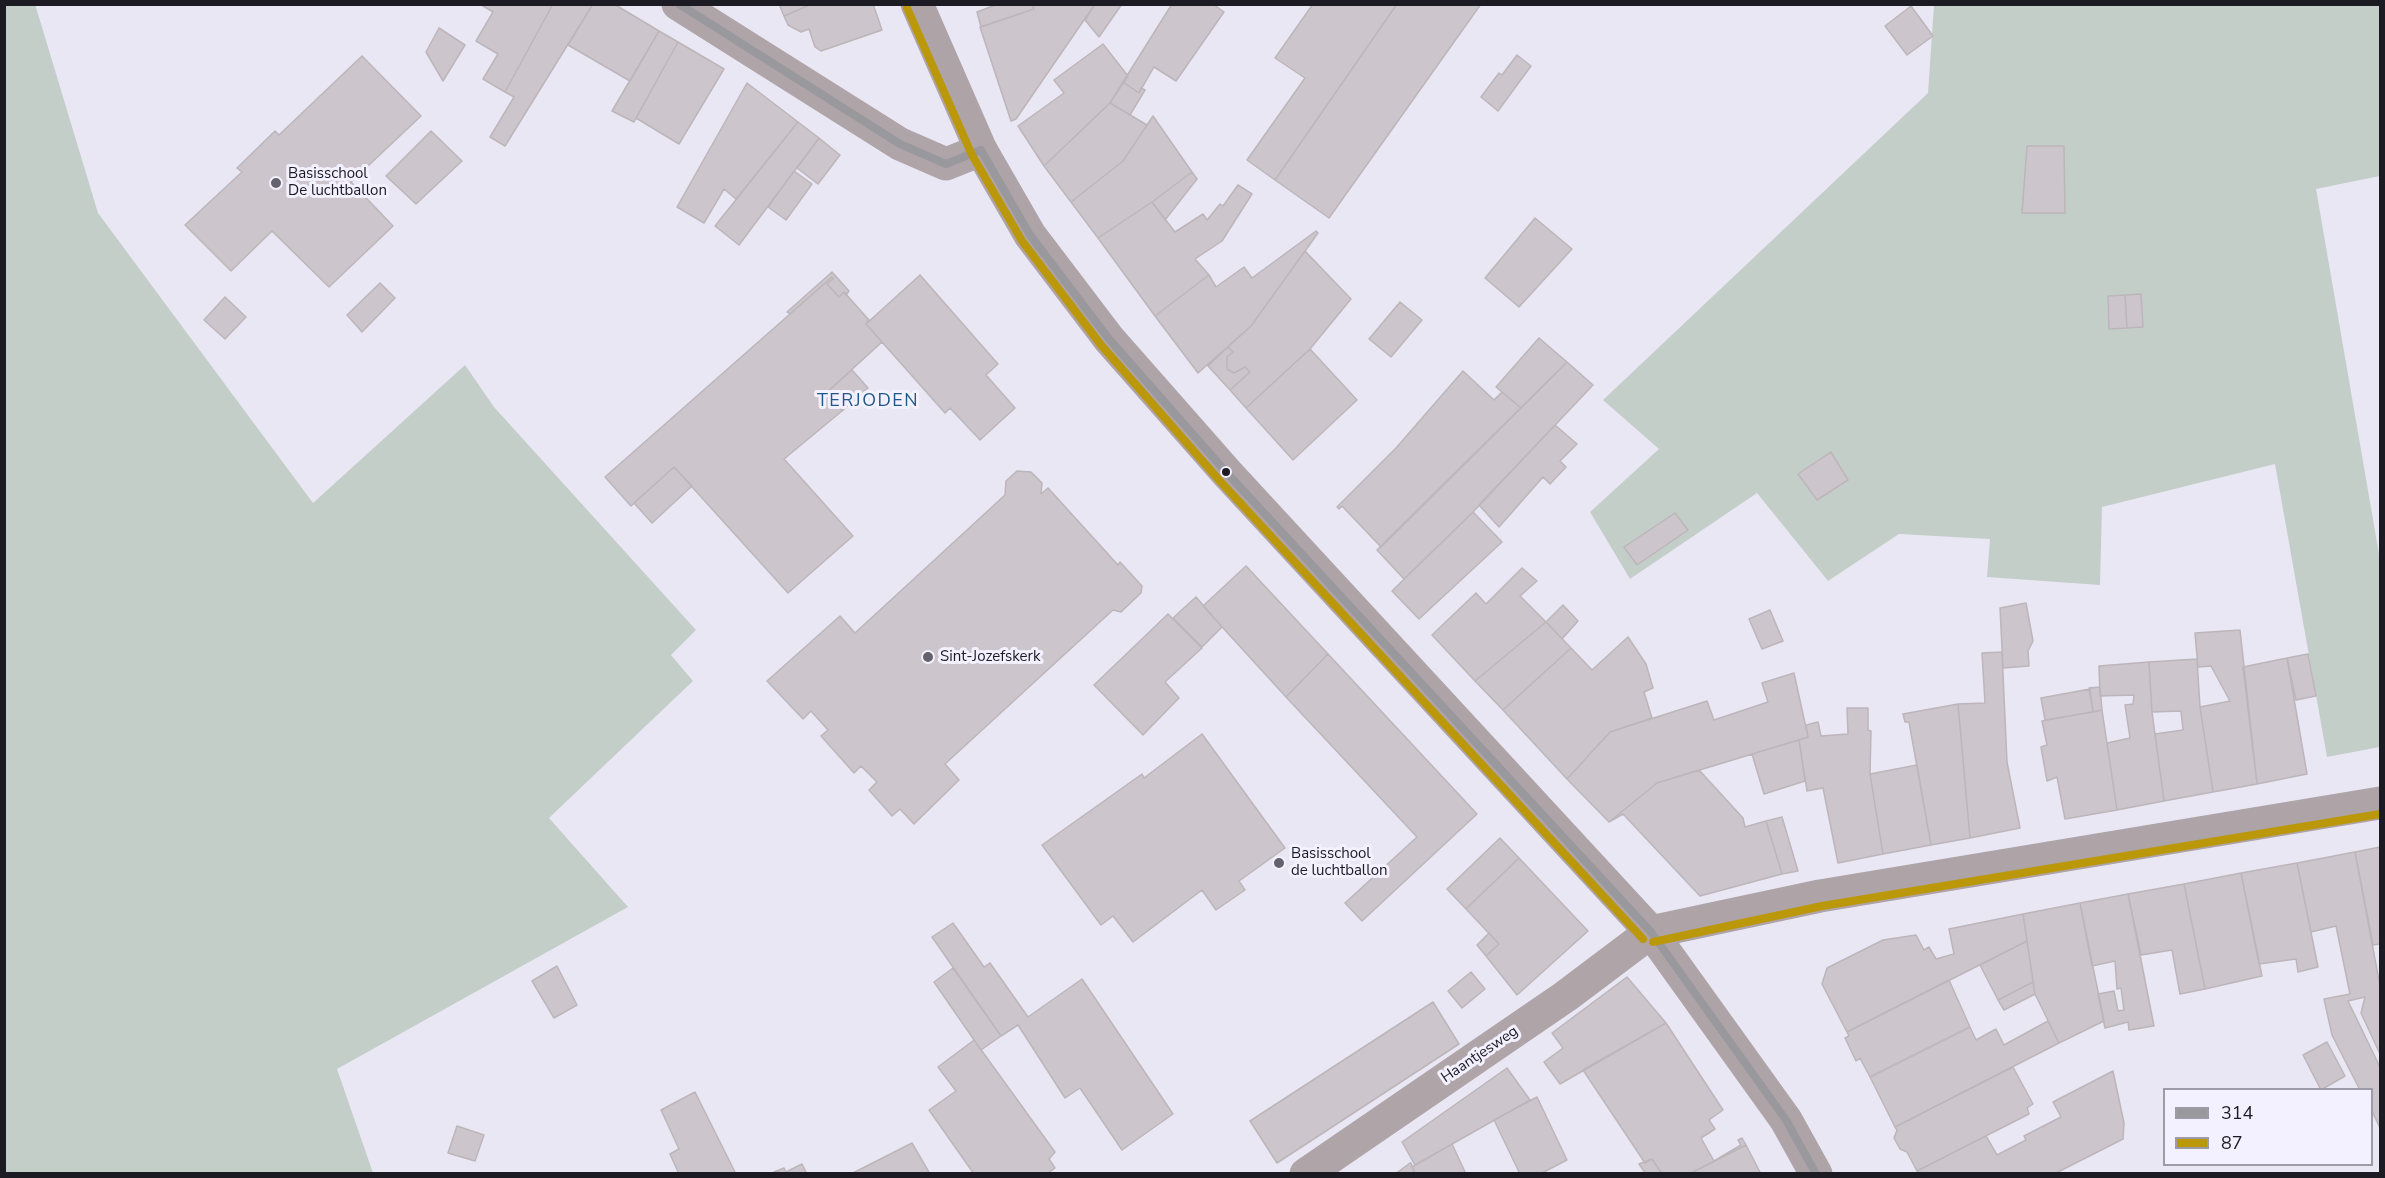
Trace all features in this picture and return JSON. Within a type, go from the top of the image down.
[{"type":"main road","points":[[917,4],[981,150],[1030,235],[1109,339],[1235,481],[1651,932],[1786,1120],[1816,1173]]},
{"type":"main road","points":[[1651,932],[1820,896],[2380,803]]},
{"type":"street","points":[[678,4],[900,144],[946,164],[981,150]]},
{"type":"street","name":"Haantjesweg","points":[[1306,1173],[1566,996],[1651,932]]},
{"type":"shaded area","points":[[35,4],[98,213],[313,503],[465,365],[494,407],[696,630],[671,655],[693,681],[549,818],[628,907],[337,1069],[373,1173],[5,1173],[4,5]]},
{"type":"shaded area","points":[[1934,5],[2380,5],[2380,176],[2316,189],[2380,560],[2380,747],[2327,757],[2275,464],[2102,507],[2100,585],[1987,577],[1990,539],[1899,534],[1828,581],[1757,493],[1630,579],[1590,512],[1659,449],[1603,400],[1928,93]]},
{"type":"building","points":[[480,4],[553,4],[505,92],[483,79],[498,54],[476,41],[493,12]]},
{"type":"building","points":[[553,4],[593,4],[505,146],[490,137],[514,97],[505,92]]},
{"type":"building","points":[[593,4],[614,4],[659,31],[630,81],[568,45]]},
{"type":"building","points":[[779,4],[812,4],[784,16]]},
{"type":"building","points":[[812,4],[873,4],[882,30],[821,51],[815,47],[809,29],[801,32],[788,25],[784,16]]},
{"type":"building","points":[[998,4],[1032,4],[1034,9],[981,27],[977,12]]},
{"type":"building","points":[[1032,4],[1095,4],[1016,119],[1011,121],[980,27],[1034,9]]},
{"type":"building","points":[[1095,4],[1122,4],[1099,37],[1085,20]]},
{"type":"building","points":[[1172,4],[1213,4],[1224,12],[1176,81],[1154,67],[1139,93],[1123,82]]},
{"type":"building","points":[[1313,4],[1397,4],[1275,180],[1247,160],[1305,78],[1275,58]]},
{"type":"building","points":[[1397,4],[1481,4],[1329,218],[1275,180]]},
{"type":"building","points":[[1911,6],[1933,36],[1907,55],[1885,26]]},
{"type":"building","points":[[439,28],[465,45],[443,81],[426,52]]},
{"type":"building","points":[[659,31],[678,42],[634,122],[612,111]]},
{"type":"building","points":[[678,42],[724,69],[679,144],[636,118]]},
{"type":"building","points":[[1103,44],[1128,76],[1110,103],[1044,166],[1018,126],[1064,93],[1054,80]]},
{"type":"building","points":[[1517,55],[1531,66],[1498,111],[1481,97],[1499,73],[1502,75]]},
{"type":"building","points":[[362,56],[421,116],[351,182],[393,226],[329,287],[272,231],[231,271],[185,225],[242,172],[237,168],[275,131],[279,135]]},
{"type":"building","points":[[1123,82],[1139,93],[1141,88],[1145,90],[1130,115],[1110,103]]},
{"type":"building","points":[[747,83],[798,122],[736,199],[724,189],[704,223],[677,207]]},
{"type":"building","points":[[1110,103],[1147,125],[1123,161],[1071,202],[1044,166]]},
{"type":"building","points":[[1153,116],[1192,172],[1098,238],[1071,202],[1123,161]]},
{"type":"building","points":[[798,122],[819,138],[739,245],[715,226]]},
{"type":"building","points":[[431,131],[462,161],[416,204],[386,176]]},
{"type":"building","points":[[819,138],[840,155],[818,184],[797,168]]},
{"type":"building","points":[[2027,146],[2064,146],[2065,213],[2022,213]]},
{"type":"building","points":[[794,171],[812,184],[786,220],[768,207]]},
{"type":"building","points":[[1192,172],[1197,179],[1165,220],[1152,202]]},
{"type":"building","points":[[1238,185],[1252,194],[1222,241],[1195,259],[1209,275],[1155,316],[1098,238],[1152,202],[1175,232],[1203,214],[1207,220],[1220,204],[1223,206]]},
{"type":"building","points":[[1535,218],[1572,249],[1519,307],[1485,278]]},
{"type":"building","points":[[1316,231],[1318,233],[1251,326],[1198,373],[1155,316],[1209,275],[1216,287],[1244,267],[1252,278]]},
{"type":"building","points":[[1305,251],[1351,299],[1310,349],[1246,408],[1230,390],[1250,372],[1245,367],[1234,373],[1227,369],[1227,357],[1233,352],[1228,347],[1251,326]]},
{"type":"building","points":[[832,272],[849,291],[846,295],[844,292],[839,297],[827,284],[833,279],[832,277],[790,314],[787,312]]},
{"type":"building","points":[[920,275],[998,364],[986,375],[1015,408],[980,440],[950,408],[945,413],[866,324]]},
{"type":"building","points":[[832,277],[833,279],[827,284],[839,297],[844,292],[869,320],[866,324],[882,342],[826,393],[842,411],[784,459],[853,536],[788,593],[674,467],[631,506],[605,477]]},
{"type":"building","points":[[380,283],[395,298],[362,332],[347,315]]},
{"type":"building","points":[[2141,294],[2143,327],[2127,328],[2125,295]]},
{"type":"building","points":[[2125,295],[2127,328],[2109,329],[2108,296]]},
{"type":"building","points":[[225,297],[246,317],[225,339],[204,320]]},
{"type":"building","points":[[1400,302],[1422,320],[1391,357],[1369,339]]},
{"type":"building","points":[[1539,338],[1567,362],[1521,408],[1496,387]]},
{"type":"building","points":[[1228,347],[1233,352],[1227,357],[1227,369],[1234,373],[1245,367],[1250,372],[1230,390],[1208,366]]},
{"type":"building","points":[[1310,349],[1357,400],[1293,460],[1246,408]]},
{"type":"building","points":[[1567,362],[1593,385],[1473,512],[1404,579],[1377,550]]},
{"type":"building","points":[[852,370],[868,388],[842,411],[826,393]]},
{"type":"building","points":[[1463,371],[1494,400],[1502,392],[1521,408],[1381,547],[1342,506],[1339,509],[1337,507],[1396,448]]},
{"type":"building","points":[[1555,425],[1577,444],[1560,461],[1566,467],[1550,484],[1543,477],[1499,527],[1479,505]]},
{"type":"building","points":[[1831,452],[1848,480],[1817,500],[1798,474]]},
{"type":"building","points":[[674,467],[692,486],[652,523],[634,503]]},
{"type":"building","name":"Sint-Jozefskerk","points":[[1017,471],[1031,472],[1042,483],[1041,494],[1048,488],[1118,565],[1120,562],[1142,586],[1141,593],[1121,612],[1113,610],[945,764],[959,780],[914,824],[900,809],[892,816],[869,790],[877,782],[861,766],[854,773],[821,736],[828,730],[811,711],[803,719],[767,681],[840,616],[855,633],[1005,495],[1006,481]]},
{"type":"building","points":[[1473,512],[1502,542],[1419,619],[1392,591]]},
{"type":"building","points":[[1675,513],[1688,530],[1637,565],[1624,547]]},
{"type":"building","points":[[1246,566],[1328,654],[1286,697],[1203,606]]},
{"type":"building","points":[[1522,568],[1537,581],[1520,596],[1546,622],[1475,681],[1432,635],[1476,593],[1486,604]]},
{"type":"building","points":[[1196,597],[1222,627],[1202,647],[1173,618]]},
{"type":"building","points":[[2026,603],[2033,641],[2028,651],[2029,666],[2003,668],[2000,608]]},
{"type":"building","points":[[1563,605],[1578,621],[1562,639],[1546,622]]},
{"type":"building","points":[[1770,610],[1783,641],[1762,649],[1749,619]]},
{"type":"building","points":[[1168,614],[1202,648],[1165,682],[1179,698],[1143,735],[1094,685]]},
{"type":"building","points":[[1546,622],[1571,648],[1503,710],[1475,681]]},
{"type":"building","points":[[2240,630],[2257,784],[2213,792],[2200,707],[2230,701],[2211,666],[2198,667],[2195,633]]},
{"type":"building","points":[[1628,637],[1646,664],[1653,688],[1644,692],[1652,718],[1610,732],[1567,779],[1503,710],[1571,648],[1592,670]]},
{"type":"building","points":[[2002,652],[2007,762],[2020,828],[1970,838],[1958,704],[1985,703],[1982,653]]},
{"type":"building","points":[[1328,654],[1477,814],[1362,921],[1345,903],[1417,837],[1286,697]]},
{"type":"building","points":[[2308,654],[2316,696],[2296,700],[2287,658]]},
{"type":"building","points":[[2287,658],[2307,774],[2257,784],[2243,667]]},
{"type":"building","points":[[2197,659],[2200,707],[2213,792],[2164,801],[2155,734],[2183,730],[2181,711],[2152,712],[2149,662]]},
{"type":"building","points":[[2149,662],[2152,712],[2164,801],[2117,810],[2107,743],[2130,738],[2125,705],[2133,704],[2134,695],[2100,696],[2099,666]]},
{"type":"building","points":[[1794,673],[1808,737],[1657,783],[1609,822],[1567,779],[1610,732],[1707,701],[1714,720],[1768,702],[1762,683]]},
{"type":"building","points":[[2100,687],[2102,710],[2093,712],[2089,688]]},
{"type":"building","points":[[2090,689],[2093,712],[2045,720],[2041,698]]},
{"type":"building","points":[[1958,704],[1970,838],[1931,845],[1909,722],[1905,722],[1903,714]]},
{"type":"building","points":[[1847,708],[1868,708],[1868,730],[1871,731],[1870,774],[1883,854],[1838,863],[1823,788],[1807,791],[1799,740],[1808,737],[1806,725],[1818,722],[1821,736],[1848,734]]},
{"type":"building","points":[[2102,710],[2117,810],[2065,819],[2057,777],[2047,781],[2041,747],[2047,745],[2042,721]]},
{"type":"building","points":[[1202,734],[1285,848],[1239,881],[1245,890],[1216,910],[1202,890],[1133,942],[1113,916],[1101,925],[1042,845],[1142,774],[1144,778]]},
{"type":"building","points":[[1799,740],[1805,781],[1764,794],[1752,754]]},
{"type":"building","points":[[1917,765],[1931,845],[1883,854],[1870,774]]},
{"type":"building","points":[[1699,770],[1743,818],[1745,827],[1766,821],[1782,874],[1700,896],[1623,814],[1609,822],[1657,783]]},
{"type":"building","points":[[1782,817],[1798,871],[1782,874],[1766,821]]},
{"type":"building","points":[[1500,838],[1519,858],[1466,909],[1447,889]]},
{"type":"building","points":[[2380,847],[2380,944],[2373,945],[2355,852]]},
{"type":"building","points":[[2355,852],[2380,986],[2380,1054],[2361,1013],[2365,997],[2348,1001],[2380,1067],[2380,1128],[2373,1113],[2373,1088],[2359,1088],[2332,1035],[2324,999],[2350,994],[2336,926],[2311,932],[2297,863]]},
{"type":"building","points":[[1519,858],[1588,931],[1517,995],[1486,956],[1499,944],[1466,909]]},
{"type":"building","points":[[2297,863],[2318,967],[2298,972],[2296,959],[2259,964],[2241,873]]},
{"type":"building","points":[[2241,873],[2262,976],[2205,989],[2184,884]]},
{"type":"building","points":[[2184,884],[2205,989],[2180,994],[2172,950],[2141,955],[2128,894]]},
{"type":"building","points":[[2128,894],[2154,1026],[2129,1030],[2128,1022],[2105,1028],[2098,994],[2114,991],[2118,1011],[2124,1010],[2121,988],[2117,989],[2115,961],[2092,966],[2080,903]]},
{"type":"building","points":[[2080,903],[2104,1021],[2059,1043],[2035,994],[2023,914]]},
{"type":"building","points":[[2023,914],[2027,941],[1847,1032],[1822,984],[1827,968],[1883,940],[1916,935],[1924,950],[1929,947],[1936,959],[1954,954],[1949,929]]},
{"type":"building","points":[[953,923],[984,967],[990,963],[1028,1017],[1082,979],[1173,1114],[1122,1150],[1080,1088],[1065,1098],[1018,1025],[1001,1036],[932,937]]},
{"type":"building","points":[[1489,933],[1499,944],[1486,956],[1477,945]]},
{"type":"building","points":[[2027,941],[2033,982],[1998,1000],[1980,965]]},
{"type":"building","points":[[557,966],[577,1005],[554,1018],[532,981]]},
{"type":"building","points":[[953,968],[1001,1036],[981,1050],[934,982]]},
{"type":"building","points":[[1471,972],[1485,989],[1462,1008],[1448,991]]},
{"type":"building","points":[[1627,977],[1666,1023],[1560,1084],[1544,1062],[1563,1048],[1552,1033]]},
{"type":"building","points":[[1949,980],[1970,1027],[1870,1077],[1860,1058],[1856,1061],[1845,1038],[1849,1036],[1847,1032]]},
{"type":"building","points":[[2033,982],[2035,994],[2004,1010],[1998,1000]]},
{"type":"building","points":[[1433,1002],[1459,1044],[1277,1163],[1250,1121]]},
{"type":"building","points":[[2048,1021],[2059,1043],[1895,1127],[1870,1077],[1970,1027],[1976,1040],[1996,1029],[2004,1045]]},
{"type":"building","points":[[1666,1023],[1723,1110],[1709,1120],[1715,1129],[1701,1138],[1714,1161],[1741,1145],[1738,1140],[1742,1138],[1746,1145],[1689,1174],[1662,1174],[1652,1159],[1645,1163],[1583,1070]]},
{"type":"building","points":[[974,1040],[1055,1152],[1049,1159],[1055,1168],[1047,1174],[974,1174],[929,1110],[956,1091],[938,1067]]},
{"type":"building","points":[[2327,1042],[2345,1076],[2324,1088],[2320,1088],[2303,1055]]},
{"type":"building","points":[[2013,1067],[2033,1104],[2027,1108],[2029,1114],[1917,1171],[1907,1152],[1900,1149],[1894,1138],[1897,1130],[1895,1127]]},
{"type":"building","points":[[1507,1068],[1530,1100],[1415,1165],[1402,1142]]},
{"type":"building","points":[[2113,1071],[2124,1123],[2123,1139],[2054,1174],[1918,1174],[1917,1171],[1986,1136],[1997,1155],[2026,1140],[2024,1136],[2061,1117],[2053,1102]]},
{"type":"building","points":[[695,1092],[736,1174],[679,1174],[670,1154],[679,1149],[661,1110]]},
{"type":"building","points":[[1537,1097],[1567,1160],[1540,1174],[1520,1174],[1494,1120]]},
{"type":"building","points":[[457,1126],[484,1135],[475,1161],[448,1153]]},
{"type":"building","points":[[912,1143],[930,1174],[851,1174]]},
{"type":"building","points":[[1452,1144],[1466,1174],[1415,1174],[1412,1167]]},
{"type":"building","points":[[1746,1145],[1761,1174],[1689,1174]]},
{"type":"building","points":[[1652,1159],[1661,1172],[1646,1174],[1639,1164]]},
{"type":"building","points":[[1410,1163],[1415,1174],[1395,1174]]},
{"type":"building","points":[[802,1164],[807,1174],[774,1172],[784,1168],[786,1172]]},
{"type":"transit line","name":"314","points":[[679,4],[900,144],[946,164],[981,150]]},
{"type":"transit line","name":"87","points":[[907,8],[972,155],[1022,241],[1101,345],[1219,480],[1643,939]]},
{"type":"transit line","name":"314","points":[[981,150],[1030,235],[1109,339],[1227,473],[1651,932],[1786,1120],[1816,1174]]},
{"type":"transit line","name":"87","points":[[1653,942],[1822,906],[2380,814]]},
{"type":"place","name":"Basisschool De luchtballon","points":[[276,183]]},
{"type":"place","name":"Sint-Jozefskerk","points":[[928,657]]},
{"type":"place","name":"Basisschool de luchtballon","points":[[1279,863]]},
{"type":"district","name":"TERJODEN","points":[[868,402]]}]
